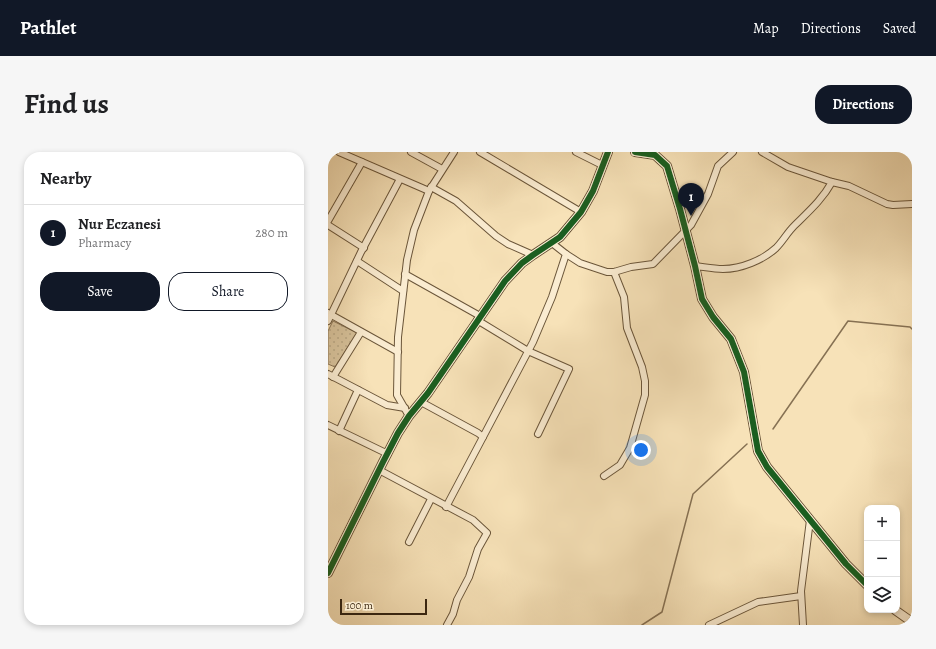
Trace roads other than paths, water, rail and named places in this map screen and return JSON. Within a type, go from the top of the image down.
[{"type":"street","points":[[339,152],[456,201],[496,236],[508,244],[532,255]]},
{"type":"street","points":[[411,152],[442,169]]},
{"type":"street","points":[[407,412],[397,395],[398,337],[407,260],[414,230],[430,189],[454,152]]},
{"type":"street","points":[[480,152],[581,212]]},
{"type":"street","points":[[576,152],[602,165]]},
{"type":"street","points":[[328,573],[388,454],[407,412],[421,402],[478,318],[513,272],[532,255],[560,237],[581,212],[593,191],[608,152]]},
{"type":"street","points":[[635,152],[655,155],[659,154],[667,166],[680,209],[702,299],[713,317],[731,339],[744,372],[758,451],[767,467],[846,564],[864,583]]},
{"type":"street","points":[[552,243],[580,263],[599,270],[614,272],[631,267],[653,264],[685,231],[697,215],[708,194],[718,166],[733,152]]},
{"type":"street","points":[[762,152],[788,168],[848,186],[888,204],[912,204]]},
{"type":"street","points":[[328,221],[362,162]]},
{"type":"street","points":[[328,321],[330,314],[400,178]]},
{"type":"street","points":[[695,266],[723,269],[732,268],[750,263],[769,254],[820,200],[832,182]]},
{"type":"street","points":[[328,225],[364,248]]},
{"type":"street","points":[[446,507],[528,351],[552,297],[566,254]]},
{"type":"street","points":[[357,261],[403,291]]},
{"type":"street","points":[[604,476],[620,465],[630,448],[645,394],[642,367],[627,328],[624,297],[614,272]]},
{"type":"street","points":[[405,274],[478,318],[528,351],[568,369],[538,434]]},
{"type":"street","points":[[330,314],[398,352]]},
{"type":"street","points":[[361,332],[331,376],[387,405],[407,412]]},
{"type":"street","points":[[339,431],[358,390]]},
{"type":"street","points":[[421,402],[483,437]]},
{"type":"street","points":[[328,425],[388,454]]},
{"type":"street","points":[[379,470],[446,507],[473,520],[487,533],[478,549],[469,577],[457,600],[453,614],[447,625]]},
{"type":"street","points":[[409,542],[431,499]]},
{"type":"street","points":[[803,625],[801,596],[810,520]]},
{"type":"street","points":[[709,625],[758,602],[801,596]]},
{"type":"street","points":[[899,613],[912,622]]},
{"type":"waterway","points":[[773,429],[848,321],[910,327],[912,329]]},
{"type":"waterway","points":[[642,625],[662,612],[693,494],[747,444]]},
{"type":"place","name":"Nur Eczanesi","points":[[691,216]]}]
